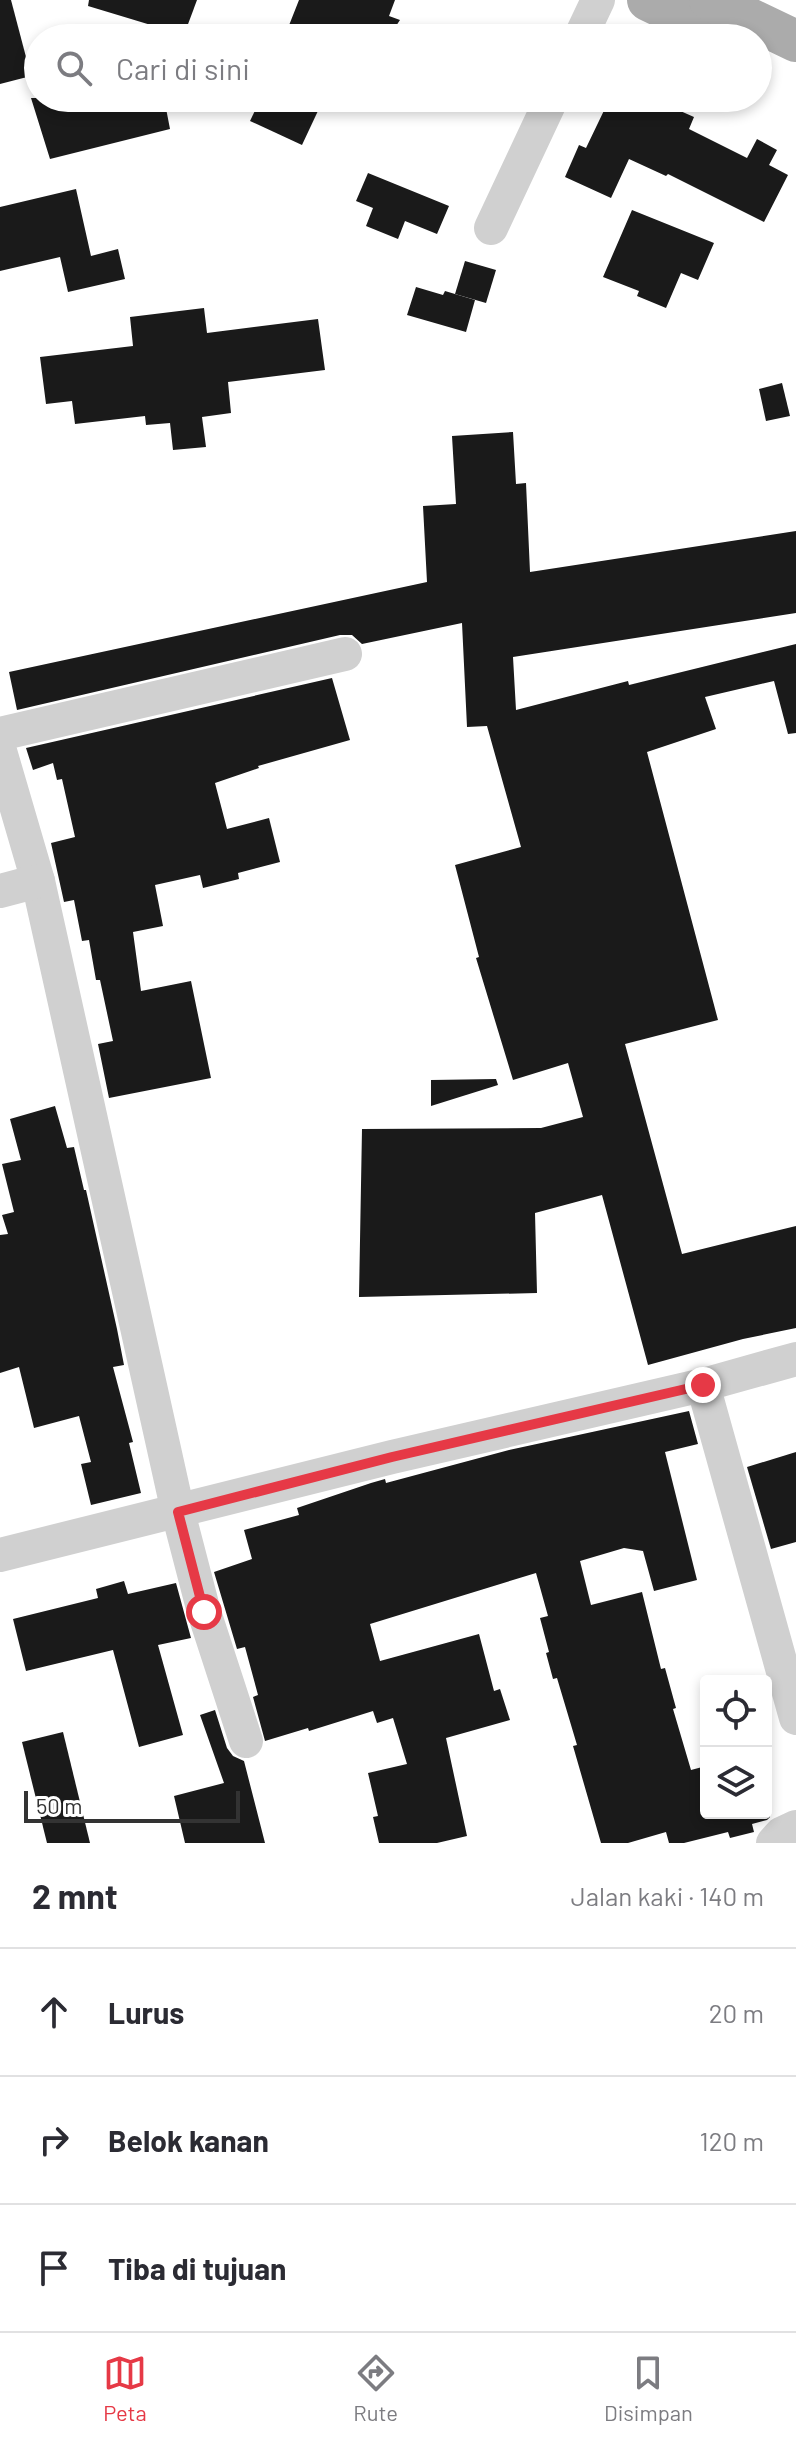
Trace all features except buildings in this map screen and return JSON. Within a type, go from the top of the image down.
[{"type":"main road","points":[[648,0],[698,24]]},
{"type":"main road","points":[[710,0],[760,24]]},
{"type":"main road","points":[[772,30],[796,41]]},
{"type":"main road","points":[[772,60],[796,71]]},
{"type":"street","points":[[587,24],[598,0]]},
{"type":"street","points":[[491,228],[545,112]]},
{"type":"street","points":[[0,734],[345,654]]},
{"type":"street","points":[[0,751],[38,881],[178,1512],[204,1612],[246,1741]]},
{"type":"street","points":[[0,891],[38,881]]},
{"type":"street","points":[[0,1555],[392,1457],[703,1385],[796,1359]]},
{"type":"street","points":[[703,1385],[796,1718]]},
{"type":"street","points":[[773,1843],[781,1834],[796,1827]]},
{"type":"route","points":[[204,1612],[178,1512],[392,1457],[703,1385]]}]
